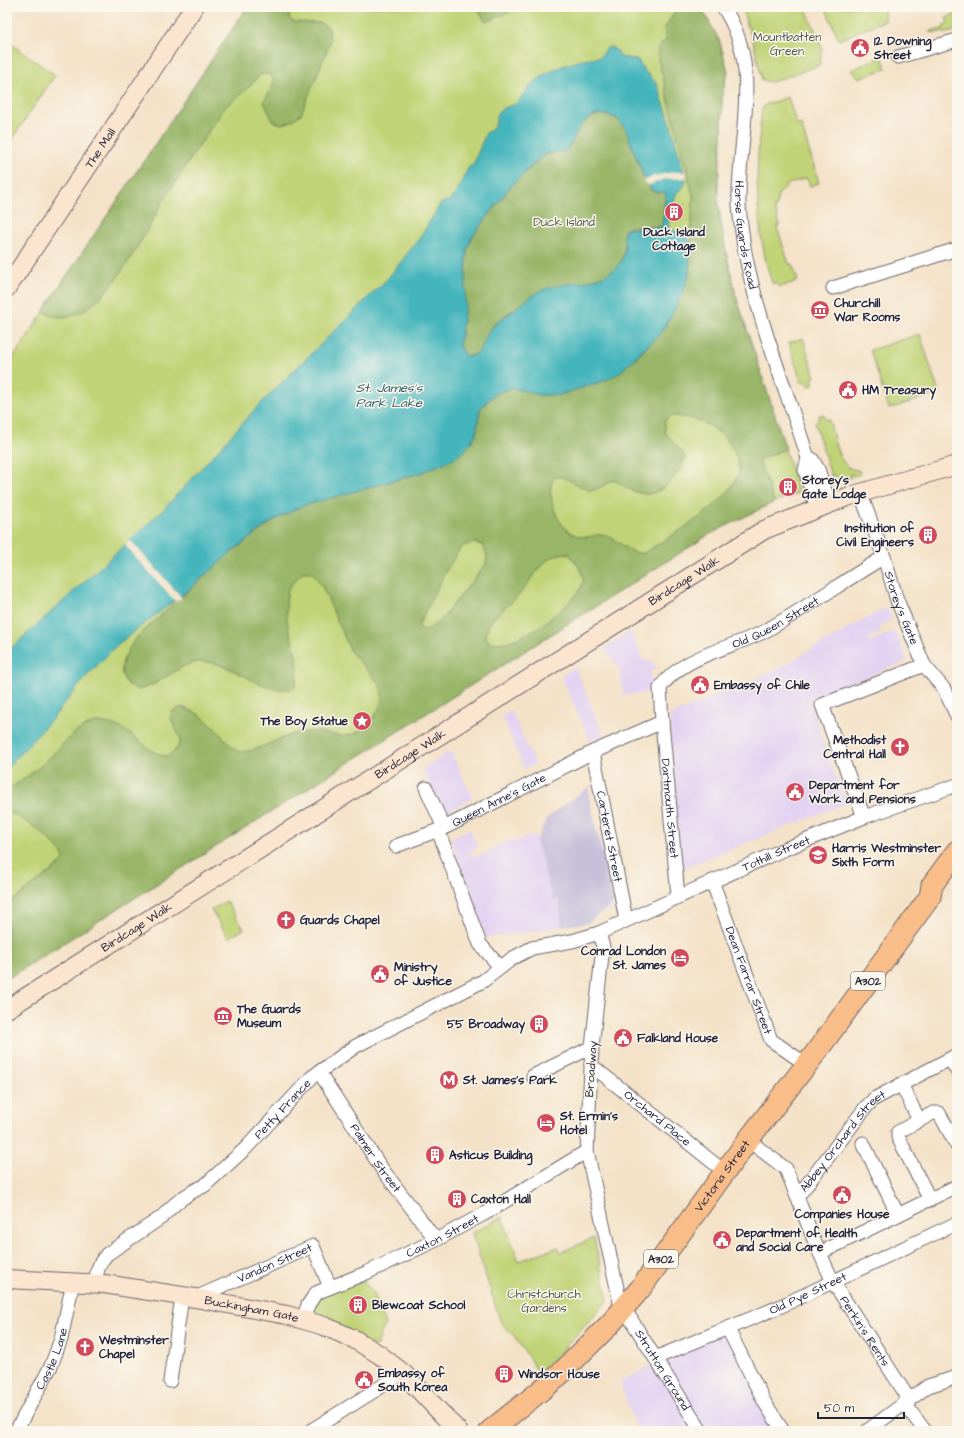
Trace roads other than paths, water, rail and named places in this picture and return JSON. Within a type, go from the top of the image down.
[{"type":"main road","name":"Victoria Street","points":[[930,897],[932,884],[957,851]]},
{"type":"main road","name":"Victoria Street","points":[[490,1431],[554,1380],[624,1308],[640,1289],[748,1140],[807,1065],[930,897],[940,892],[957,870]]},
{"type":"street","name":"The Mall","points":[[7,288],[194,7]]},
{"type":"street","name":"Horse Guards Road","points":[[723,7],[736,32],[744,66],[747,93],[739,204],[744,247],[760,312],[808,458],[812,459],[818,469],[823,505]]},
{"type":"street","points":[[898,57],[957,40]]},
{"type":"street","points":[[833,288],[957,249]]},
{"type":"street","name":"Birdcage Walk","points":[[7,1009],[764,530],[823,505],[860,492],[957,465]]},
{"type":"street","name":"Storey's Gate","points":[[860,492],[884,557],[897,600],[924,665],[944,689],[957,716]]},
{"type":"street","name":"Old Queen Street","points":[[662,722],[660,688],[681,669],[702,658],[764,631],[884,557]]},
{"type":"street","points":[[864,817],[822,705],[924,665]]},
{"type":"street","name":"Queen Anne's Gate","points":[[500,967],[480,944],[441,829],[594,752],[662,722]]},
{"type":"street","name":"Dartmouth Street","points":[[662,722],[678,896]]},
{"type":"street","name":"Carteret Street","points":[[594,752],[626,920]]},
{"type":"street","name":"Tothill Street","points":[[599,933],[712,881],[864,817],[957,785]]},
{"type":"street","points":[[396,846],[441,829],[426,788]]},
{"type":"street","name":"Dean Farrar Street","points":[[712,881],[771,1040],[807,1065]]},
{"type":"street","points":[[500,967],[532,948],[572,941],[599,933]]},
{"type":"street","name":"Broadway","points":[[599,933],[604,947],[592,1047],[587,1150],[618,1298],[624,1308]]},
{"type":"street","name":"Petty France","points":[[95,1284],[100,1262],[107,1254],[162,1217],[166,1211],[197,1189],[204,1186],[246,1148],[312,1077],[356,1046],[483,981],[500,967]]},
{"type":"street","points":[[533,1076],[592,1047]]},
{"type":"street","points":[[954,1057],[957,1071]]},
{"type":"street","name":"Abbey Orchard Street","points":[[748,1140],[786,1169],[796,1194],[802,1191],[866,1107],[874,1099],[954,1057]]},
{"type":"street","name":"Orchard Place","points":[[591,1065],[725,1172]]},
{"type":"street","name":"Palmer Street","points":[[319,1072],[382,1169],[436,1240]]},
{"type":"street","points":[[900,1084],[919,1120]]},
{"type":"street","points":[[930,1200],[898,1137],[898,1132],[901,1129],[933,1113],[939,1113],[957,1146]]},
{"type":"street","points":[[863,1143],[898,1215]]},
{"type":"street","name":"Caxton Street","points":[[303,1319],[308,1304],[316,1293],[436,1240],[484,1214],[587,1150]]},
{"type":"street","points":[[820,1253],[957,1186]]},
{"type":"street","name":"Perkin's Rents","points":[[796,1194],[820,1253],[834,1282],[925,1431]]},
{"type":"street","name":"Old Pye Street","points":[[655,1358],[728,1329],[834,1282],[957,1223]]},
{"type":"street","name":"Vandon Street","points":[[189,1297],[313,1246],[330,1287]]},
{"type":"street","name":"Buckingham Gate","points":[[7,1279],[95,1284],[189,1297],[303,1319],[354,1339],[380,1355],[403,1373],[458,1431]]},
{"type":"street","name":"Castle Lane","points":[[16,1431],[51,1366],[61,1339],[73,1282]]},
{"type":"street","points":[[170,1381],[189,1297]]},
{"type":"street","name":"Strutton Ground","points":[[624,1308],[701,1431]]},
{"type":"street","points":[[728,1329],[765,1404],[783,1431]]},
{"type":"street","points":[[310,1431],[403,1373]]},
{"type":"street","points":[[866,1431],[928,1386],[957,1377]]},
{"type":"water","name":"St. James's Park Lake","points":[[611,47],[617,51],[620,57],[638,60],[644,70],[657,84],[669,118],[686,181],[684,186],[676,194],[668,225],[670,229],[685,235],[691,243],[689,273],[686,284],[672,315],[659,335],[619,373],[606,380],[559,395],[539,395],[513,388],[499,392],[490,398],[480,409],[476,434],[471,442],[464,451],[451,460],[417,474],[302,506],[274,520],[234,550],[187,591],[118,644],[84,679],[53,718],[7,768],[7,652],[162,511],[259,405],[388,278],[419,239],[441,203],[450,200],[456,193],[468,168],[474,163],[486,133],[494,127],[500,111],[516,103],[532,84],[547,73],[572,63],[600,57],[607,48]],"holes":[[[602,114],[617,118],[626,130],[643,175],[652,191],[666,193],[662,227],[625,229],[625,248],[623,256],[614,270],[594,279],[559,285],[538,292],[494,325],[477,353],[474,355],[465,356],[459,346],[465,307],[467,250],[472,237],[510,187],[539,159],[549,153],[565,151],[579,128],[587,119]]]},
{"type":"place","name":"12 Downing Street","points":[[860,48]]},
{"type":"place","name":"Duck Island Cottage","points":[[674,212]]},
{"type":"place","name":"Churchill War Rooms","points":[[820,310]]},
{"type":"place","name":"HM Treasury","points":[[848,390]]},
{"type":"place","name":"Storey's Gate Lodge","points":[[788,487]]},
{"type":"place","name":"Institution of Civil Engineers","points":[[928,535]]},
{"type":"place","name":"Embassy of Chile","points":[[700,685]]},
{"type":"place","name":"The Boy Statue","points":[[362,721]]},
{"type":"place","name":"Methodist Central Hall","points":[[900,747]]},
{"type":"place","name":"Department for Work and Pensions","points":[[795,792]]},
{"type":"place","name":"Harris Westminster Sixth Form","points":[[818,855]]},
{"type":"place","name":"Guards Chapel","points":[[286,920]]},
{"type":"place","name":"Conrad London St. James","points":[[680,958]]},
{"type":"place","name":"Ministry of Justice","points":[[380,974]]},
{"type":"place","name":"The Guards Museum","points":[[223,1016]]},
{"type":"place","name":"55 Broadway","points":[[539,1024]]},
{"type":"place","name":"Falkland House","points":[[623,1038]]},
{"type":"place","name":"St. James's Park","points":[[449,1080]]},
{"type":"place","name":"St. Ermin's Hotel","points":[[546,1123]]},
{"type":"place","name":"Asticus Building","points":[[435,1155]]},
{"type":"place","name":"Companies House","points":[[842,1195]]},
{"type":"place","name":"Caxton Hall","points":[[457,1199]]},
{"type":"place","name":"Department of Health and Social Care","points":[[722,1240]]},
{"type":"place","name":"Blewcoat School","points":[[358,1305]]},
{"type":"place","name":"Westminster Chapel","points":[[85,1347]]},
{"type":"place","name":"Windsor House","points":[[504,1374]]},
{"type":"place","name":"Embassy of South Korea","points":[[364,1380]]},
{"type":"park label","name":"Mountbatten Green","points":[[787,44]]},
{"type":"park label","name":"Duck Island","points":[[564,222]]},
{"type":"park label","name":"Christchurch Gardens","points":[[544,1301]]}]
